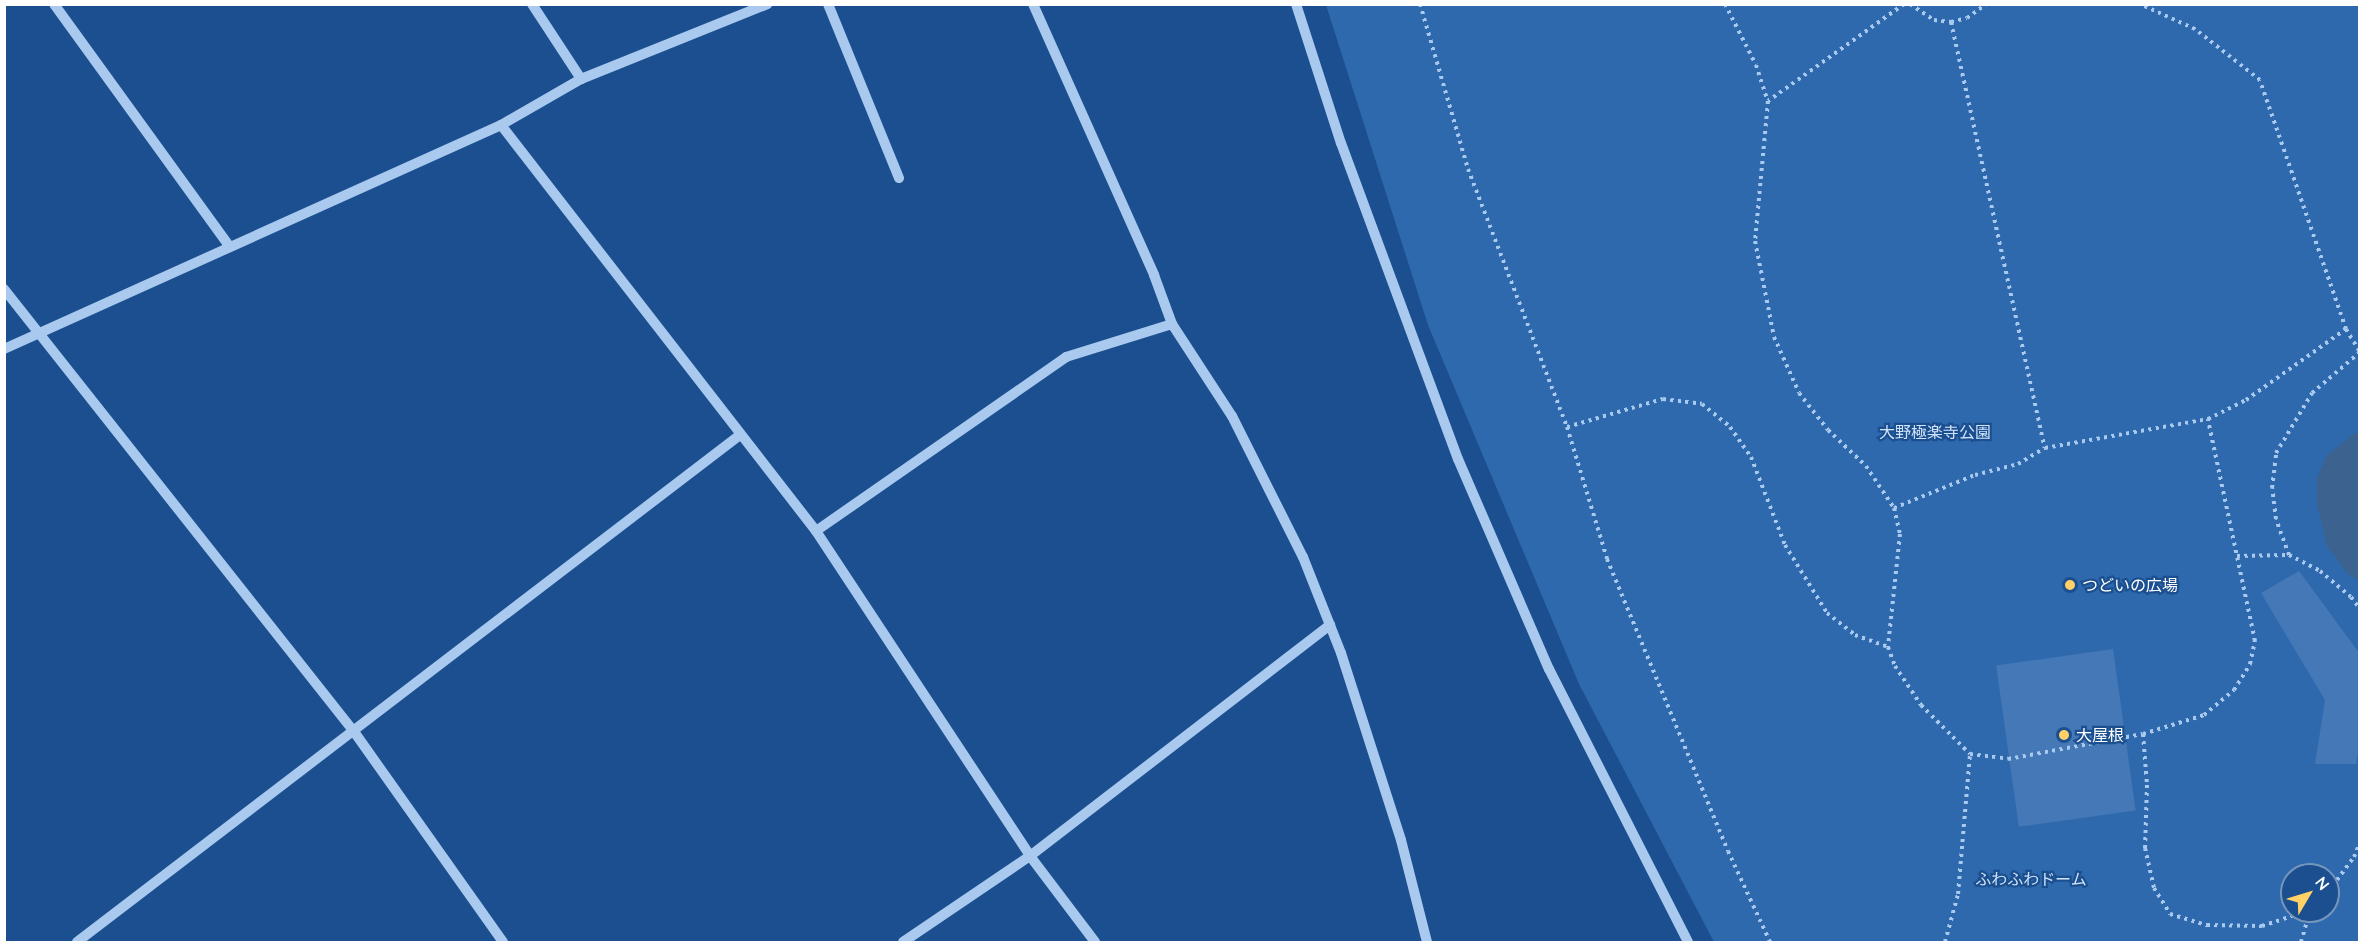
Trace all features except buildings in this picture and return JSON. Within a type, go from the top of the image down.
[{"type":"street","points":[[54,4],[230,248]]},
{"type":"street","points":[[532,4],[582,79]]},
{"type":"street","points":[[4,349],[501,125],[582,79],[768,4]]},
{"type":"street","points":[[828,4],[899,178]]},
{"type":"street","points":[[1033,4],[1154,275],[1172,324],[1232,416],[1303,557],[1330,625],[1401,840],[1427,942]]},
{"type":"street","points":[[1296,4],[1349,164],[1458,459],[1549,669],[1688,942]]},
{"type":"street","points":[[501,125],[816,531],[1030,856],[1095,942]]},
{"type":"street","points":[[4,289],[355,733],[503,942]]},
{"type":"street","points":[[816,531],[1066,357],[1172,324]]},
{"type":"street","points":[[78,942],[355,733],[740,435]]},
{"type":"street","points":[[903,942],[1030,856],[1330,625]]},
{"type":"path","points":[[1420,4],[1468,169],[1567,427],[1607,559],[1728,851],[1770,942]]},
{"type":"path","points":[[1725,4],[1756,65],[1768,101],[1755,241],[1774,336],[1799,393],[1828,430],[1866,466],[1894,508],[1900,534],[1888,647],[1895,666],[1922,705],[1970,754],[2008,759],[2143,734],[2204,715],[2234,690],[2250,664],[2255,641],[2208,419]]},
{"type":"path","points":[[1768,101],[1904,4]]},
{"type":"path","points":[[1910,4],[1934,20],[1951,22],[1967,18],[1986,4]]},
{"type":"path","points":[[2140,4],[2195,29],[2260,80],[2346,328],[2359,353],[2312,393],[2276,453],[2272,488],[2276,519],[2289,555]]},
{"type":"path","points":[[1951,22],[2045,448]]},
{"type":"path","points":[[1894,508],[1975,475],[2018,464],[2045,448],[2208,419],[2246,400],[2346,328]]},
{"type":"path","points":[[1567,427],[1663,399],[1702,404],[1730,427],[1752,457],[1785,545],[1827,613],[1855,635],[1888,647]]},
{"type":"path","points":[[2237,556],[2289,555],[2320,571],[2351,597],[2360,609]]},
{"type":"path","points":[[2143,734],[2147,785],[2145,848],[2154,888],[2170,914],[2207,925],[2262,926],[2280,920]]},
{"type":"path","points":[[1945,942],[1958,894],[1970,754]]},
{"type":"path","points":[[2340,875],[2354,856],[2360,842]]},
{"type":"path","points":[[2301,942],[2305,923]]},
{"type":"green space","name":"大野極楽寺公園","points":[[1326,5],[2359,5],[2359,942],[1714,942],[1579,684],[1428,325]]},
{"type":"shaded area","points":[[2355,433],[2360,434],[2359,581],[2349,575],[2327,546],[2317,504],[2317,479],[2326,456]]},
{"type":"place","name":"つどいの広場","points":[[2070,585]]},
{"type":"place","name":"大屋根","points":[[2064,735]]},
{"type":"park label","name":"ふわふわドーム","points":[[2031,879]]}]
